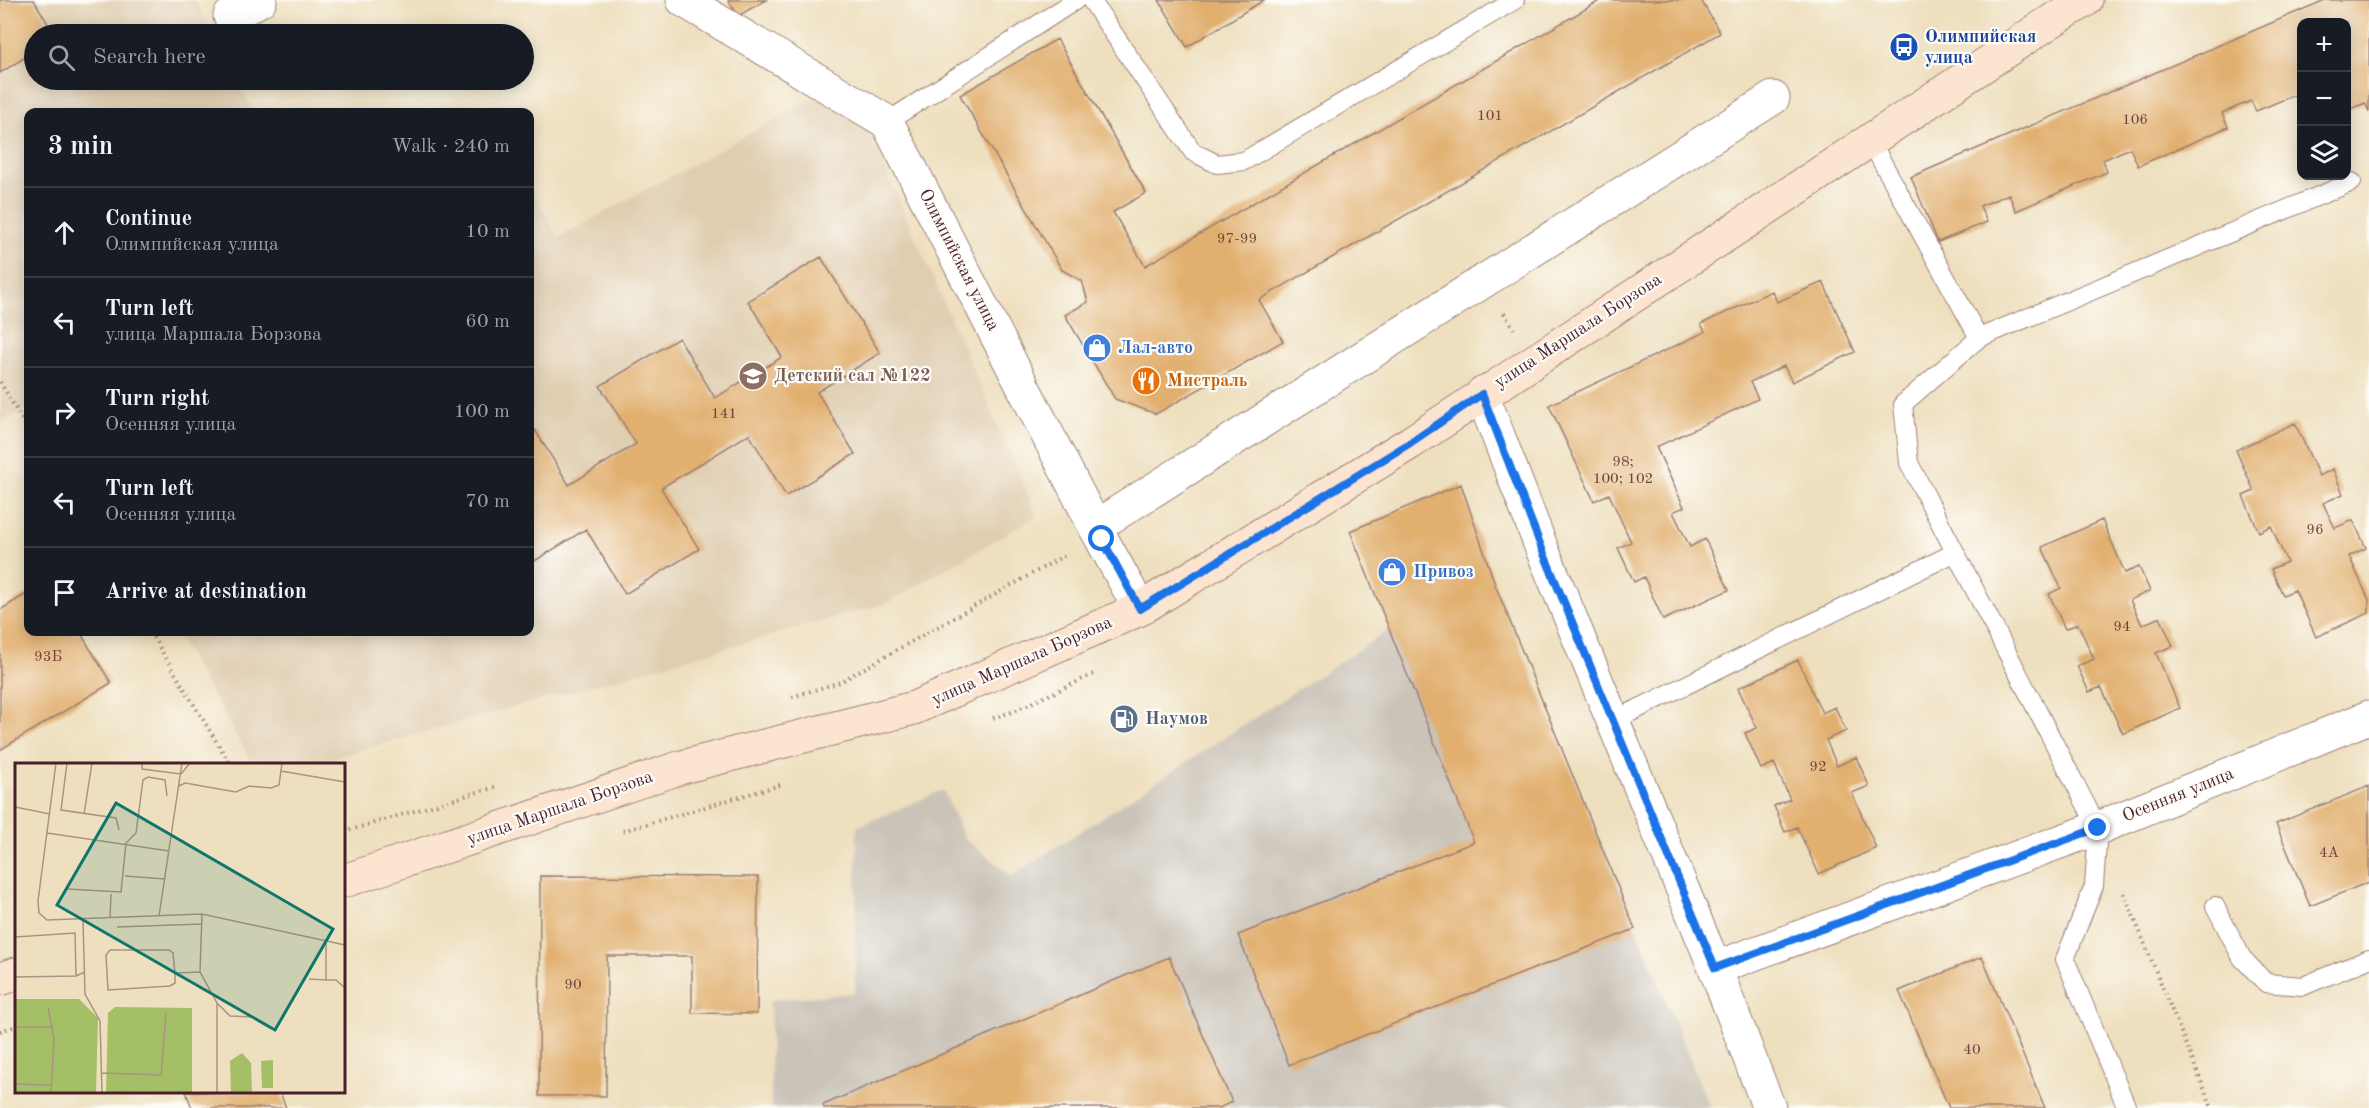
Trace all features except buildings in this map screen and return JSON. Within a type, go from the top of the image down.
[{"type":"main road","name":"улица Маршала Борзова","points":[[345,881],[682,767],[914,708],[1140,609],[1410,443],[1533,360],[2086,0]]},
{"type":"main road","points":[[0,978],[15,974]]},
{"type":"street","points":[[230,16],[260,0]]},
{"type":"street","points":[[683,0],[887,122]]},
{"type":"street","points":[[1098,533],[1773,98]]},
{"type":"street","name":"Олимпийская улица","points":[[887,122],[1098,533],[1140,609]]},
{"type":"street","points":[[1482,394],[1542,549],[1715,968],[1769,1108]]},
{"type":"street","name":"Осенняя улица","points":[[1715,968],[2098,828],[2369,717]]},
{"type":"lane","points":[[887,122],[1077,0]]},
{"type":"lane","points":[[1091,0],[1193,152],[1217,164],[1244,161],[1515,0]]},
{"type":"lane","points":[[1870,140],[1979,338]]},
{"type":"lane","points":[[2127,1108],[2065,959],[2094,886],[2098,828],[1909,463],[1903,404],[1979,338],[2352,182]]},
{"type":"lane","points":[[1613,721],[1954,553]]},
{"type":"lane","points":[[2215,906],[2242,958],[2266,983],[2303,986],[2369,959]]},
{"type":"path","points":[[1502,309],[1533,360]]},
{"type":"path","points":[[0,382],[24,422]]},
{"type":"path","points":[[783,699],[840,682],[1098,533]]},
{"type":"path","points":[[152,636],[229,763]]},
{"type":"path","points":[[345,832],[501,785]]},
{"type":"path","points":[[2120,882],[2212,1108]]},
{"type":"path","points":[[0,1031],[15,1026]]},
{"type":"shaded area","points":[[34,0],[195,0],[208,24],[48,24]]},
{"type":"shaded area","points":[[24,58],[24,90],[242,90],[252,108],[24,108],[24,410],[0,424],[0,73]]},
{"type":"shaded area","name":"Детский сал №122","points":[[817,97],[868,129],[1037,516],[887,603],[315,763],[252,763],[177,636],[534,636],[534,193],[559,237]]},
{"type":"shaded area","points":[[1496,587],[1710,1108],[771,1108],[770,1000],[855,993],[857,827],[943,790],[964,838],[1012,876],[1389,630]]},
{"type":"place","name":"Олимпийская улица","points":[[1904,47]]},
{"type":"place","name":"Лал-авто","points":[[1097,348]]},
{"type":"place","name":"Детский сал №122","points":[[753,376]]},
{"type":"place","name":"Мистраль","points":[[1146,381]]},
{"type":"place","name":"Привоз","points":[[1392,572]]},
{"type":"place","name":"Наумов","points":[[1124,719]]},
{"type":"route","points":[[1102,539],[1140,609],[1410,443],[1482,394],[1542,549],[1715,968],[2098,828]]}]
